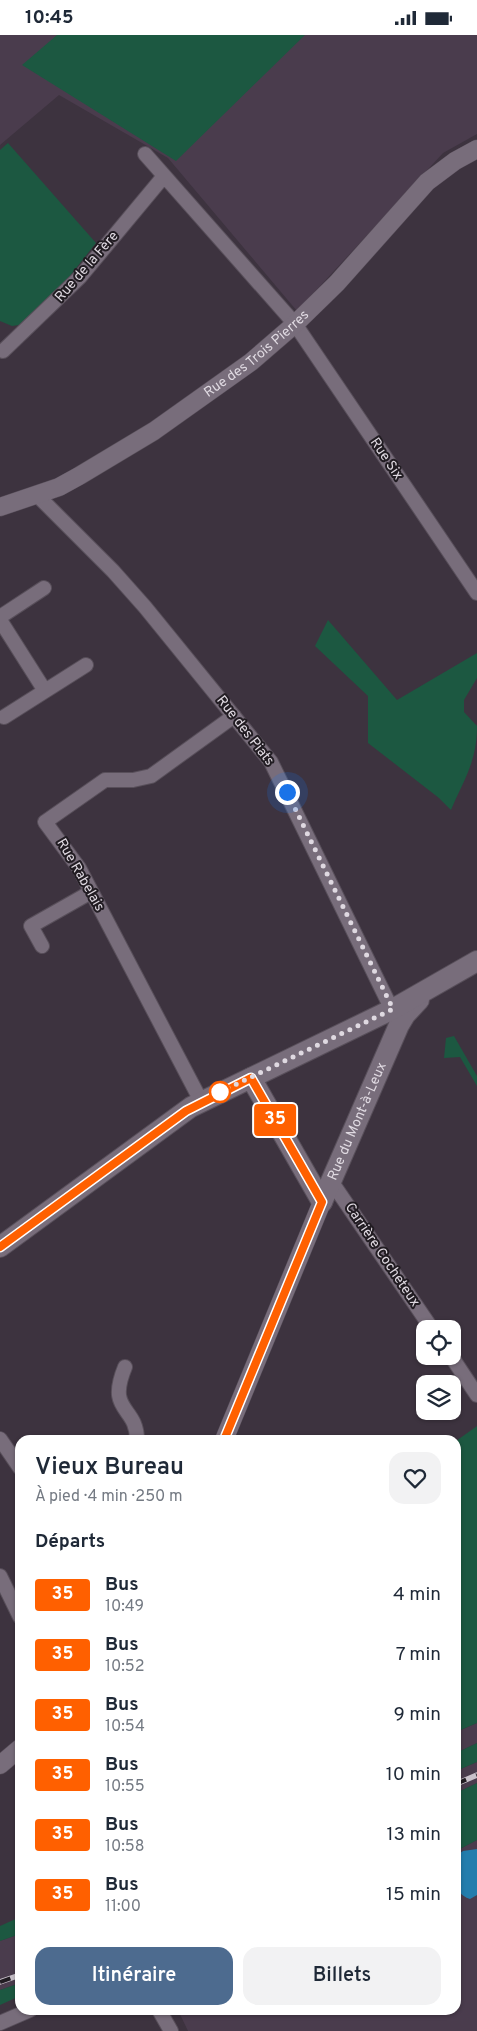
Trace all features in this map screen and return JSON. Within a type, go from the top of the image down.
[{"type":"main road","points":[[0,1247],[201,1101],[396,1017],[433,988],[477,961]]},
{"type":"main road","name":"Rue du Mont-à-Leux","points":[[322,1202],[396,1017]]},
{"type":"main road","points":[[251,1078],[322,1202]]},
{"type":"street","name":"Rue des Trois Pierres","points":[[0,507],[65,484],[154,431],[251,362],[295,324],[337,283],[427,181],[455,161],[477,149]]},
{"type":"street","points":[[145,154],[295,324]]},
{"type":"street","name":"Rue de la Fère","points":[[3,351],[80,277],[164,176]]},
{"type":"street","name":"Rue Six","points":[[295,324],[477,593]]},
{"type":"street","name":"Rue des Piats","points":[[36,494],[145,607],[272,762],[396,1017]]},
{"type":"street","points":[[44,588],[0,618],[45,691]]},
{"type":"street","points":[[4,717],[86,665]]},
{"type":"street","name":"Rue Rabelais","points":[[201,1101],[91,892],[64,845],[45,822],[105,780],[133,780],[151,776],[234,716]]},
{"type":"street","points":[[42,946],[31,926],[91,892]]},
{"type":"street","name":"Carrière Cocheteux","points":[[332,1181],[426,1320]]},
{"type":"street","name":"Rue du Mont-à-Leux","points":[[226,1435],[322,1202]]},
{"type":"street","points":[[457,1365],[477,1395]]},
{"type":"street","points":[[125,1367],[118,1393],[120,1403],[135,1423],[136,1435]]},
{"type":"street","points":[[0,1439],[15,1461]]},
{"type":"street","points":[[0,1576],[15,1607]]},
{"type":"street","points":[[0,1765],[15,1752]]},
{"type":"street","points":[[0,2023],[18,2015]]},
{"type":"street","points":[[162,2015],[171,2031]]},
{"type":"shaded area","points":[[0,35],[477,35],[477,134],[443,153],[297,311],[168,158],[59,95],[0,145]]},
{"type":"shaded area","points":[[477,1723],[477,1743],[461,1751],[461,1730]]},
{"type":"shaded area","points":[[477,1762],[477,1783],[461,1791],[461,1769]]},
{"type":"shaded area","points":[[477,1840],[477,2031],[188,2031],[180,2015],[461,2015],[461,1848]]},
{"type":"shaded area","points":[[15,1936],[15,1985],[0,1990],[0,1941]]},
{"type":"green space","points":[[57,35],[305,35],[176,161],[22,65]]},
{"type":"green space","points":[[8,143],[96,243],[54,296],[19,325],[12,326],[0,321],[0,150]]},
{"type":"green space","points":[[328,620],[397,700],[477,653],[477,678],[464,700],[464,712],[477,726],[475,750],[469,770],[451,810],[439,798],[368,743],[368,696],[315,646]]},
{"type":"green space","points":[[454,1036],[477,1076],[477,1086],[460,1057],[444,1058],[446,1038]]},
{"type":"green space","points":[[477,1426],[477,1723],[461,1730],[461,1437]]},
{"type":"green space","points":[[477,1743],[477,1762],[461,1769],[461,1751]]},
{"type":"green space","points":[[477,1783],[477,1840],[461,1848],[461,1791]]},
{"type":"green space","points":[[15,1919],[15,1936],[0,1941],[0,1926]]},
{"type":"green space","points":[[15,1985],[15,1998],[0,2005],[0,1990]]},
{"type":"water","points":[[477,1849],[477,1895],[470,1899],[461,1893],[461,1852]]},
{"type":"railway","points":[[461,1782],[477,1775]]},
{"type":"railway","points":[[0,1982],[15,1977]]},
{"type":"bus line","name":"35","points":[[0,1247],[186,1111],[201,1101],[251,1078],[322,1202],[226,1435]]},
{"type":"route","points":[[220,1092],[393,1009],[287,792]]}]
